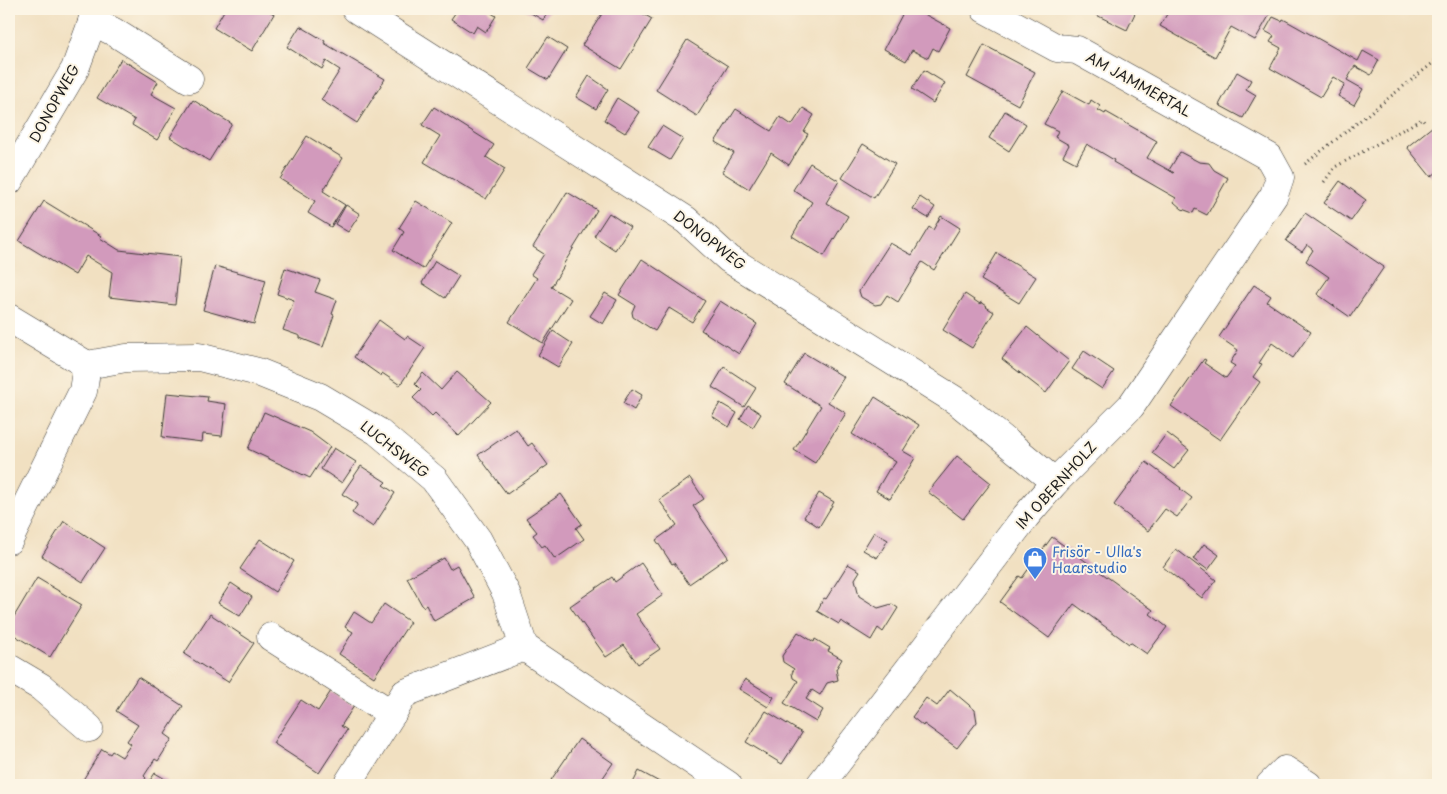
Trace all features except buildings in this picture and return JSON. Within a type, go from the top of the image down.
[{"type":"street","name":"DONOPWEG","points":[[356,9],[686,220],[729,259],[958,402],[1055,482]]},
{"type":"street","name":"AM JAMMERTAL","points":[[985,9],[1057,48],[1078,50],[1269,157],[1280,178]]},
{"type":"street","name":"DONOPWEG","points":[[9,181],[75,69],[94,15],[114,32],[189,79]]},
{"type":"street","name":"IM OBERNHOLZ","points":[[820,785],[1026,516],[1055,482],[1131,406],[1274,195],[1280,178]]},
{"type":"street","points":[[9,318],[87,365],[84,391],[9,540]]},
{"type":"street","name":"LUCHSWEG","points":[[87,365],[126,358],[199,358],[258,372],[320,397],[376,431],[434,479],[478,540],[506,593],[524,647]]},
{"type":"street","points":[[271,637],[392,714]]},
{"type":"street","points":[[347,785],[405,693],[524,647],[728,785]]},
{"type":"street","points":[[9,668],[41,687],[89,728]]},
{"type":"street","points":[[1270,785],[1284,770],[1308,785]]},
{"type":"path","points":[[1280,178],[1305,164],[1438,59]]},
{"type":"path","points":[[1324,182],[1335,167],[1422,119],[1425,123]]},
{"type":"place","name":"Frisör - Ulla's Haarstudio","points":[[1035,580]]}]
